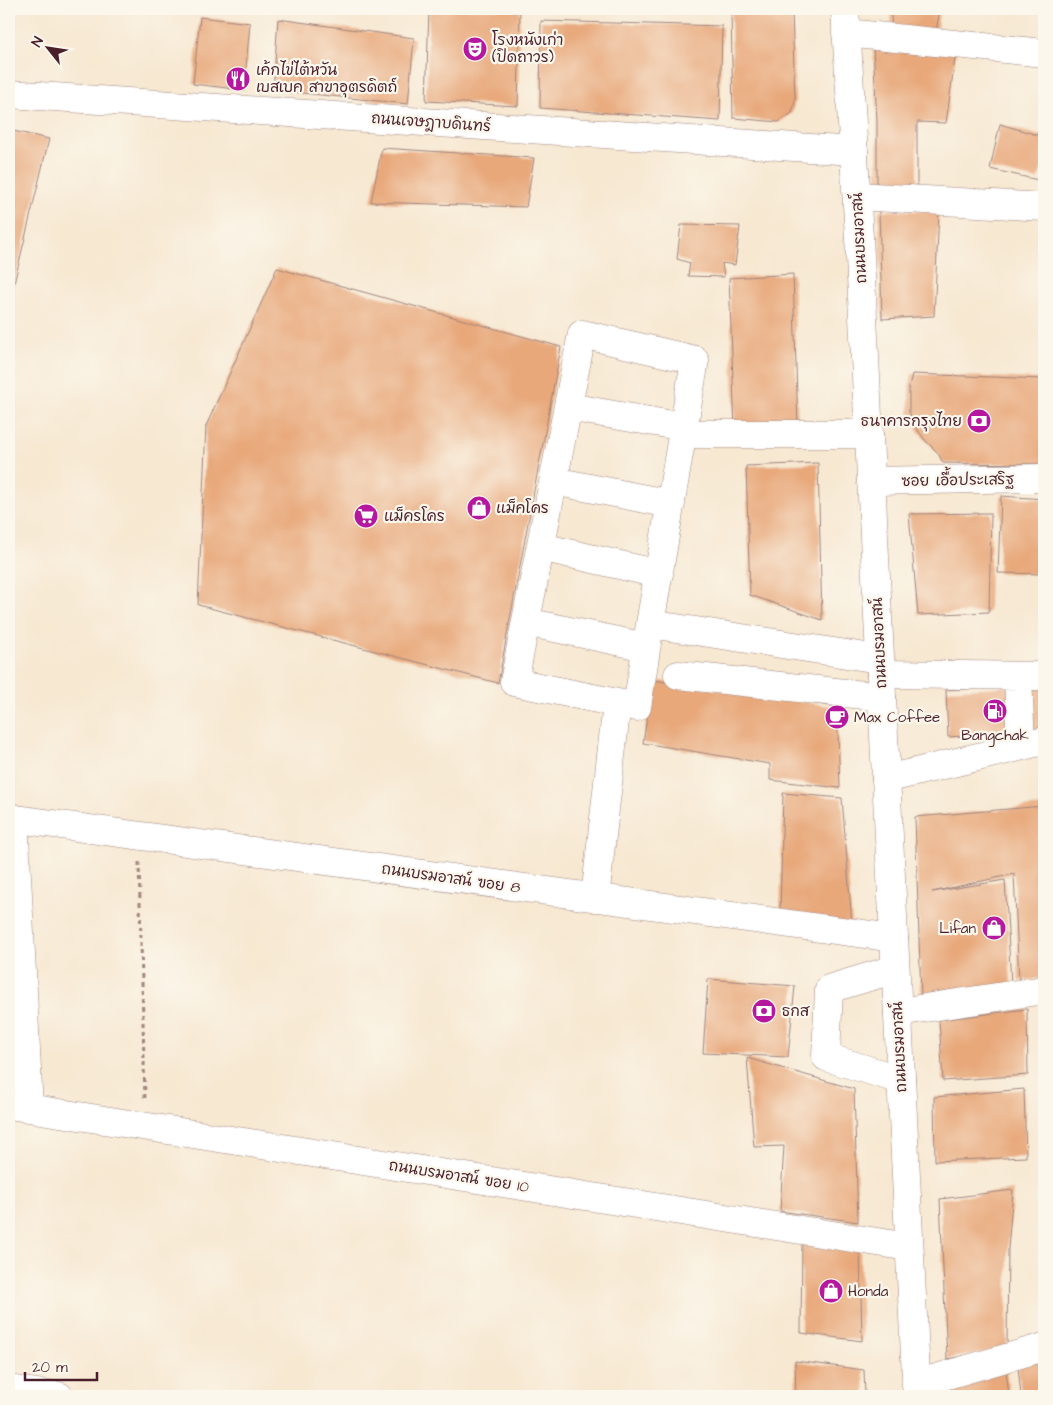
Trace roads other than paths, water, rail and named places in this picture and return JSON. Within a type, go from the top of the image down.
[{"type":"street","points":[[846,21],[1044,53]]},
{"type":"street","name":"ถนนบรมอาสน์","points":[[846,21],[857,196],[916,1390]]},
{"type":"street","name":"ถนนเจษฎาบดินทร์","points":[[9,94],[854,151]]},
{"type":"street","points":[[857,196],[1044,207]]},
{"type":"street","points":[[582,334],[695,360],[637,707],[514,682],[568,407],[582,334]]},
{"type":"street","points":[[568,407],[683,430],[869,434]]},
{"type":"street","name":"ซอย เอื้อประเสริฐ","points":[[871,481],[1044,478]]},
{"type":"street","points":[[554,482],[670,504]]},
{"type":"street","points":[[541,548],[659,574]]},
{"type":"street","points":[[526,622],[648,636],[881,677]]},
{"type":"street","points":[[678,675],[1031,676],[1033,744],[886,779]]},
{"type":"street","points":[[594,898],[617,703]]},
{"type":"street","points":[[11,818],[19,1107]]},
{"type":"street","name":"ถนนบรมอาสน์ ฃอย 8","points":[[11,818],[894,938]]},
{"type":"street","points":[[895,969],[829,989],[826,1057],[901,1080]]},
{"type":"street","points":[[898,1012],[1044,990]]},
{"type":"street","name":"ถนนบรมอาสน์ ฃอย 10","points":[[19,1107],[909,1247]]},
{"type":"street","points":[[916,1390],[1044,1347]]},
{"type":"street","points":[[9,1389],[59,1396]]},
{"type":"place","name":"โรงหนังเก่า (ปิดถาวร)","points":[[475,49]]},
{"type":"place","name":"เค้กไข่ไต้หวัน เบสเบค สาขาอุตรดิตถ์","points":[[238,79]]},
{"type":"place","name":"ธนาคารกรุงไทย","points":[[979,421]]},
{"type":"place","name":"แม็คโคร","points":[[479,508]]},
{"type":"place","name":"แม็ครโคร","points":[[366,516]]},
{"type":"place","name":"Bangchak","points":[[995,711]]},
{"type":"place","name":"Max Coffee","points":[[837,717]]},
{"type":"place","name":"Lifan","points":[[994,928]]},
{"type":"place","name":"ธกส","points":[[764,1011]]},
{"type":"place","name":"Honda","points":[[831,1291]]}]
